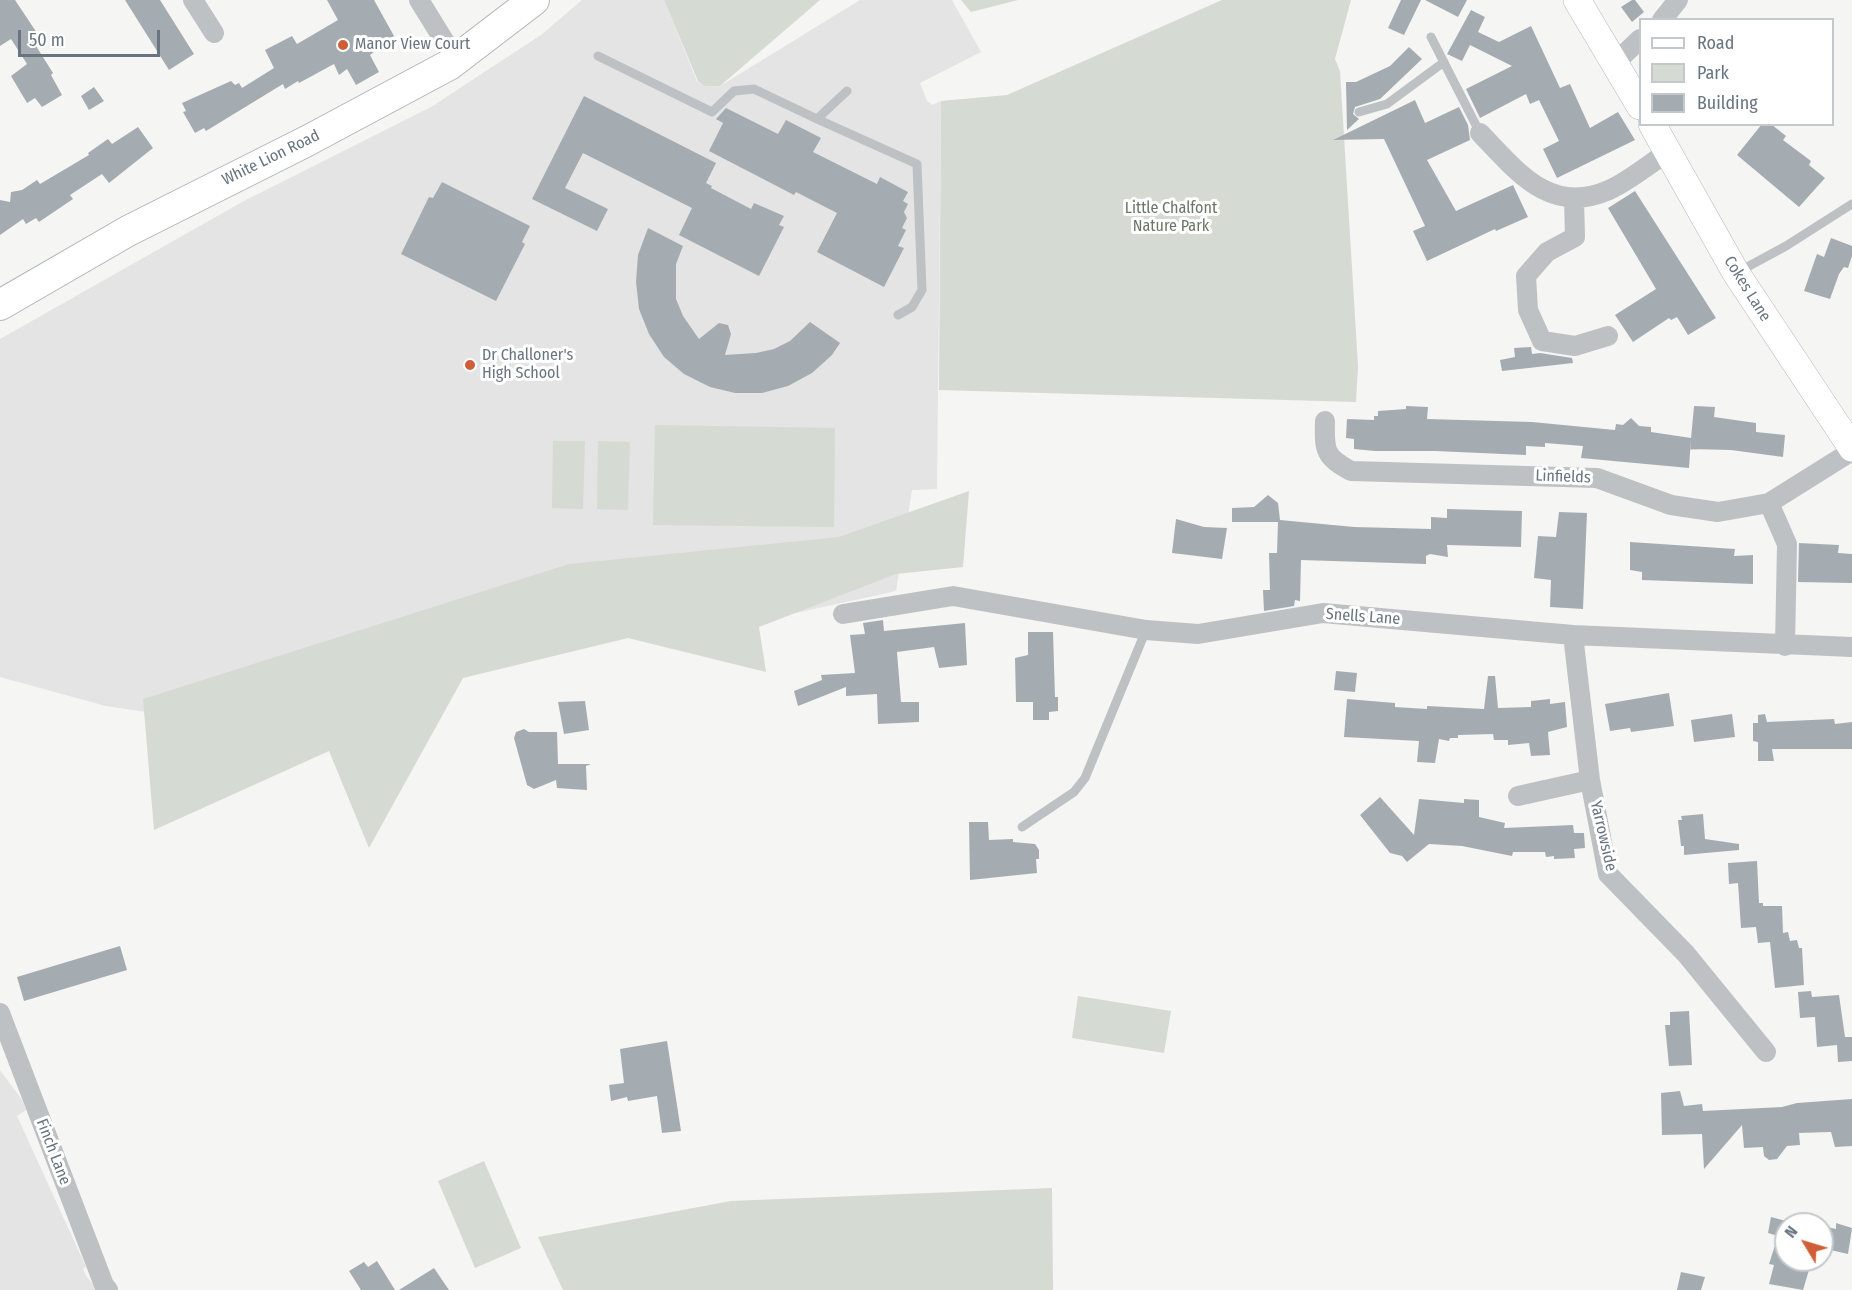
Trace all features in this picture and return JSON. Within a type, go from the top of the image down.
[{"type":"main road","name":"White Lion Road","points":[[2,300],[128,231],[307,141],[456,60],[534,0]]},
{"type":"main road","points":[[1577,0],[1639,103]]},
{"type":"main road","name":"Cokes Lane","points":[[1653,126],[1736,273],[1852,450]]},
{"type":"street","points":[[193,0],[214,33]]},
{"type":"street","points":[[419,0],[456,60]]},
{"type":"street","points":[[1664,18],[1678,0]]},
{"type":"street","points":[[1615,63],[1639,41]]},
{"type":"street","points":[[1480,133],[1521,176],[1556,197],[1574,200],[1609,190],[1668,152]]},
{"type":"street","points":[[1574,200],[1575,237],[1547,252],[1526,276],[1528,310],[1542,341],[1575,346],[1608,336]]},
{"type":"street","name":"Linfields","points":[[1325,421],[1324,448],[1334,462],[1351,471],[1597,478],[1671,505],[1718,512],[1769,503],[1852,450]]},
{"type":"street","points":[[1769,503],[1787,544],[1785,646]]},
{"type":"street","name":"Snells Lane","points":[[843,614],[953,596],[1146,630],[1198,634],[1323,613],[1573,635],[1785,646],[1852,647]]},
{"type":"street","name":"Yarrowside","points":[[1573,635],[1590,780],[1608,874],[1686,954],[1766,1052]]},
{"type":"street","points":[[1518,796],[1590,780]]},
{"type":"street","name":"Finch Lane","points":[[0,1013],[104,1285],[108,1290]]},
{"type":"lane","points":[[1431,37],[1480,133]]},
{"type":"lane","points":[[598,56],[712,111],[734,91],[754,90],[917,164],[922,290],[912,307],[898,315]]},
{"type":"lane","points":[[1359,112],[1387,104],[1444,62]]},
{"type":"lane","points":[[817,119],[847,92]]},
{"type":"lane","points":[[1736,273],[1786,246],[1852,204]]},
{"type":"lane","points":[[1022,826],[1074,792],[1085,778],[1146,630]]},
{"type":"shaded area","name":"Dr Challoner's High School","points":[[582,0],[664,0],[697,81],[706,86],[720,86],[860,0],[952,0],[981,52],[920,83],[927,101],[932,105],[941,101],[937,489],[912,490],[896,591],[759,621],[659,632],[187,718],[106,706],[0,677],[0,339],[244,201],[431,107],[541,35]]},
{"type":"shaded area","points":[[0,1070],[22,1100],[26,1110],[17,1116],[86,1267],[83,1269],[86,1276],[98,1290],[0,1290]]},
{"type":"green space","points":[[664,0],[820,0],[720,86],[705,86],[698,81]]},
{"type":"green space","points":[[961,0],[1018,0],[971,12]]},
{"type":"green space","name":"Little Chalfont Nature Park","points":[[1222,0],[1351,0],[1335,59],[1340,71],[1358,366],[1356,402],[939,390],[941,101],[1007,95]]},
{"type":"green space","points":[[655,425],[835,428],[834,527],[653,525]]},
{"type":"green space","points":[[553,441],[585,441],[583,509],[552,508]]},
{"type":"green space","points":[[598,441],[630,442],[628,510],[597,509]]},
{"type":"green space","points":[[969,491],[963,567],[896,574],[759,627],[766,672],[628,638],[463,678],[369,848],[329,751],[154,830],[143,699],[569,564],[839,537]]},
{"type":"green space","points":[[1078,996],[1171,1011],[1164,1053],[1072,1038]]},
{"type":"green space","points":[[484,1161],[521,1248],[475,1268],[438,1181]]},
{"type":"green space","points":[[1052,1188],[1053,1290],[563,1290],[538,1237],[731,1201]]},
{"type":"building","points":[[0,0],[15,0],[37,33],[31,38],[53,73],[51,75],[62,95],[42,107],[35,98],[27,103],[11,76],[27,64],[11,39],[0,46]]},
{"type":"building","points":[[125,0],[160,0],[194,54],[169,70]]},
{"type":"building","points":[[327,0],[374,0],[394,36],[370,55],[379,72],[356,85],[347,69],[339,75],[334,64],[285,89],[283,84],[206,131],[204,128],[195,133],[183,112],[186,111],[182,103],[231,81],[235,85],[239,83],[242,88],[274,68],[265,50],[292,36],[297,44],[338,20]]},
{"type":"building","points":[[1401,0],[1421,0],[1404,35],[1388,28]]},
{"type":"building","points":[[1425,0],[1467,0],[1458,17]]},
{"type":"building","points":[[1635,0],[1644,12],[1632,22],[1621,7]]},
{"type":"building","points":[[1471,10],[1485,17],[1478,32],[1499,42],[1531,26],[1560,88],[1570,84],[1590,128],[1618,112],[1635,140],[1557,178],[1543,149],[1559,141],[1539,100],[1530,104],[1526,94],[1480,118],[1466,89],[1512,66],[1470,45],[1462,61],[1447,54]]},
{"type":"building","points":[[1409,47],[1422,59],[1380,99],[1355,107],[1353,114],[1359,119],[1347,130],[1346,82],[1356,82],[1390,66]]},
{"type":"building","points":[[94,87],[104,101],[89,110],[81,96]]},
{"type":"building","points":[[584,96],[716,163],[706,183],[712,186],[711,188],[751,209],[754,203],[784,216],[779,225],[784,227],[759,276],[679,235],[692,208],[583,153],[565,188],[608,209],[597,231],[532,199]]},
{"type":"building","points":[[1415,100],[1425,123],[1459,107],[1468,125],[1470,140],[1427,160],[1456,211],[1513,185],[1528,217],[1496,231],[1495,229],[1427,261],[1413,231],[1425,226],[1384,139],[1333,140]]},
{"type":"building","points":[[726,108],[778,134],[786,120],[821,138],[813,152],[877,184],[880,177],[908,192],[903,201],[908,204],[904,212],[907,218],[902,228],[906,230],[898,246],[904,248],[884,287],[817,252],[837,213],[796,192],[794,195],[709,151],[723,123],[716,119]]},
{"type":"building","points":[[1760,126],[1774,126],[1786,136],[1783,140],[1811,161],[1809,165],[1825,178],[1799,207],[1737,155]]},
{"type":"building","points":[[138,127],[153,148],[109,183],[102,174],[70,195],[73,199],[39,222],[36,218],[26,224],[23,219],[0,235],[0,200],[10,202],[11,192],[22,190],[37,180],[40,184],[89,155],[88,153],[108,139],[112,144]]},
{"type":"building","points":[[442,182],[530,226],[522,242],[525,244],[496,301],[401,254],[429,197],[433,198]]},
{"type":"building","points":[[1635,191],[1716,318],[1688,335],[1677,317],[1671,320],[1669,318],[1633,342],[1615,315],[1656,289],[1608,208]]},
{"type":"building","points":[[648,228],[683,246],[676,264],[676,299],[683,316],[699,339],[719,323],[728,325],[731,334],[725,355],[774,349],[790,341],[810,322],[840,343],[832,355],[812,373],[788,386],[762,393],[735,393],[710,387],[684,374],[664,357],[649,334],[639,309],[636,282],[638,255]]},
{"type":"building","points":[[1831,238],[1852,246],[1852,256],[1848,268],[1844,267],[1839,274],[1830,299],[1804,291],[1817,254],[1824,257]]},
{"type":"building","points":[[1531,347],[1532,354],[1572,358],[1573,363],[1502,371],[1500,360],[1515,357],[1514,348]]},
{"type":"building","points":[[1406,406],[1428,407],[1427,419],[1532,422],[1615,430],[1616,424],[1623,425],[1631,418],[1639,426],[1651,427],[1651,432],[1691,438],[1689,468],[1581,458],[1583,446],[1545,443],[1545,447],[1526,446],[1526,455],[1375,451],[1354,449],[1354,439],[1346,438],[1347,419],[1374,420],[1374,416],[1378,416],[1378,411],[1406,409]]},
{"type":"building","points":[[1694,406],[1715,407],[1714,417],[1756,423],[1756,432],[1785,435],[1783,457],[1731,450],[1690,449]]},
{"type":"building","points":[[1268,495],[1278,503],[1280,520],[1354,527],[1431,529],[1431,517],[1447,518],[1447,509],[1522,511],[1521,547],[1447,545],[1448,557],[1430,554],[1426,556],[1426,564],[1301,560],[1300,601],[1295,600],[1294,606],[1264,611],[1263,590],[1270,590],[1269,553],[1277,553],[1278,522],[1232,522],[1232,508],[1254,507]]},
{"type":"building","points":[[1559,512],[1587,513],[1583,609],[1550,607],[1551,580],[1534,578],[1538,536],[1556,537]]},
{"type":"building","points":[[1176,519],[1204,527],[1227,528],[1222,559],[1172,553]]},
{"type":"building","points":[[1630,542],[1735,549],[1734,556],[1753,555],[1753,584],[1642,580],[1642,572],[1630,570]]},
{"type":"building","points":[[1799,543],[1839,545],[1838,553],[1852,554],[1852,583],[1798,582]]},
{"type":"building","points":[[883,620],[884,631],[965,623],[967,665],[939,668],[934,647],[897,652],[901,702],[919,702],[919,722],[878,724],[877,694],[846,696],[846,687],[798,706],[794,691],[822,680],[821,675],[855,673],[850,635],[865,634],[863,623]]},
{"type":"building","points":[[1028,632],[1053,632],[1055,697],[1058,697],[1058,711],[1049,712],[1049,720],[1033,720],[1033,702],[1016,702],[1015,658],[1028,655]]},
{"type":"building","points":[[1336,671],[1357,673],[1355,692],[1334,690]]},
{"type":"building","points":[[1488,676],[1495,676],[1498,708],[1531,707],[1531,701],[1550,699],[1550,704],[1565,702],[1567,727],[1548,732],[1550,755],[1531,756],[1529,743],[1508,745],[1508,740],[1494,740],[1493,734],[1458,735],[1458,738],[1450,738],[1449,741],[1439,739],[1435,763],[1417,762],[1419,741],[1344,737],[1347,699],[1395,703],[1395,707],[1484,709]]},
{"type":"building","points":[[1669,693],[1674,726],[1631,732],[1630,728],[1610,731],[1605,704]]},
{"type":"building","points":[[585,701],[589,730],[564,734],[558,702]]},
{"type":"building","points":[[1732,714],[1735,737],[1694,742],[1691,720]]},
{"type":"building","points":[[1765,714],[1767,722],[1834,719],[1835,724],[1852,722],[1852,749],[1772,749],[1774,761],[1758,761],[1758,742],[1753,741],[1753,723],[1758,723],[1758,715]]},
{"type":"building","points":[[524,729],[529,732],[557,732],[558,764],[591,764],[586,766],[587,790],[557,788],[556,780],[534,789],[527,785],[514,738],[516,732]]},
{"type":"building","points":[[1380,797],[1414,835],[1419,799],[1464,803],[1464,799],[1479,800],[1479,817],[1505,823],[1504,828],[1573,825],[1574,833],[1584,833],[1585,848],[1574,849],[1575,858],[1554,859],[1554,856],[1546,857],[1545,852],[1513,852],[1512,856],[1462,846],[1429,844],[1407,862],[1402,856],[1390,853],[1360,815]]},
{"type":"building","points":[[1703,814],[1705,839],[1739,844],[1739,850],[1684,855],[1678,820],[1682,820],[1681,816]]},
{"type":"building","points":[[969,822],[988,822],[989,840],[1013,839],[1013,842],[1035,844],[1039,850],[1039,859],[1036,859],[1037,873],[970,880]]},
{"type":"building","points":[[1757,861],[1759,903],[1763,903],[1763,906],[1782,906],[1783,933],[1788,932],[1790,941],[1797,940],[1799,948],[1802,948],[1804,985],[1775,988],[1770,942],[1758,943],[1756,927],[1741,928],[1738,883],[1729,884],[1728,863]]},
{"type":"building","points":[[120,946],[127,970],[24,1001],[17,977]]},
{"type":"building","points":[[1811,991],[1812,997],[1839,995],[1845,1037],[1852,1037],[1852,1061],[1838,1062],[1837,1045],[1817,1047],[1815,1017],[1800,1018],[1798,992]]},
{"type":"building","points":[[1689,1011],[1692,1065],[1669,1066],[1665,1025],[1670,1025],[1670,1012]]},
{"type":"building","points":[[667,1041],[681,1131],[662,1133],[657,1096],[628,1101],[627,1097],[611,1101],[609,1085],[624,1083],[620,1049]]},
{"type":"building","points":[[1680,1091],[1684,1106],[1702,1104],[1703,1111],[1782,1107],[1797,1103],[1852,1099],[1852,1146],[1835,1147],[1831,1132],[1799,1133],[1800,1145],[1787,1146],[1777,1159],[1769,1160],[1764,1156],[1763,1147],[1744,1148],[1742,1125],[1704,1169],[1702,1134],[1662,1135],[1661,1093]]},
{"type":"building","points":[[1771,1217],[1774,1218],[1774,1235],[1768,1233]]},
{"type":"building","points":[[1836,1223],[1852,1228],[1848,1254],[1834,1251],[1834,1229],[1836,1229]]},
{"type":"building","points":[[1774,1248],[1774,1265],[1769,1264]]},
{"type":"building","points":[[377,1261],[395,1290],[361,1290],[349,1271],[364,1262],[368,1267]]},
{"type":"building","points":[[1774,1265],[1774,1272],[1808,1272],[1803,1290],[1769,1284]]},
{"type":"building","points":[[434,1268],[449,1290],[399,1290]]},
{"type":"building","points":[[1681,1272],[1705,1277],[1701,1290],[1677,1290]]},
{"type":"place","name":"Manor View Court","points":[[343,45]]},
{"type":"place","name":"Dr Challoner's High School","points":[[470,365]]}]
